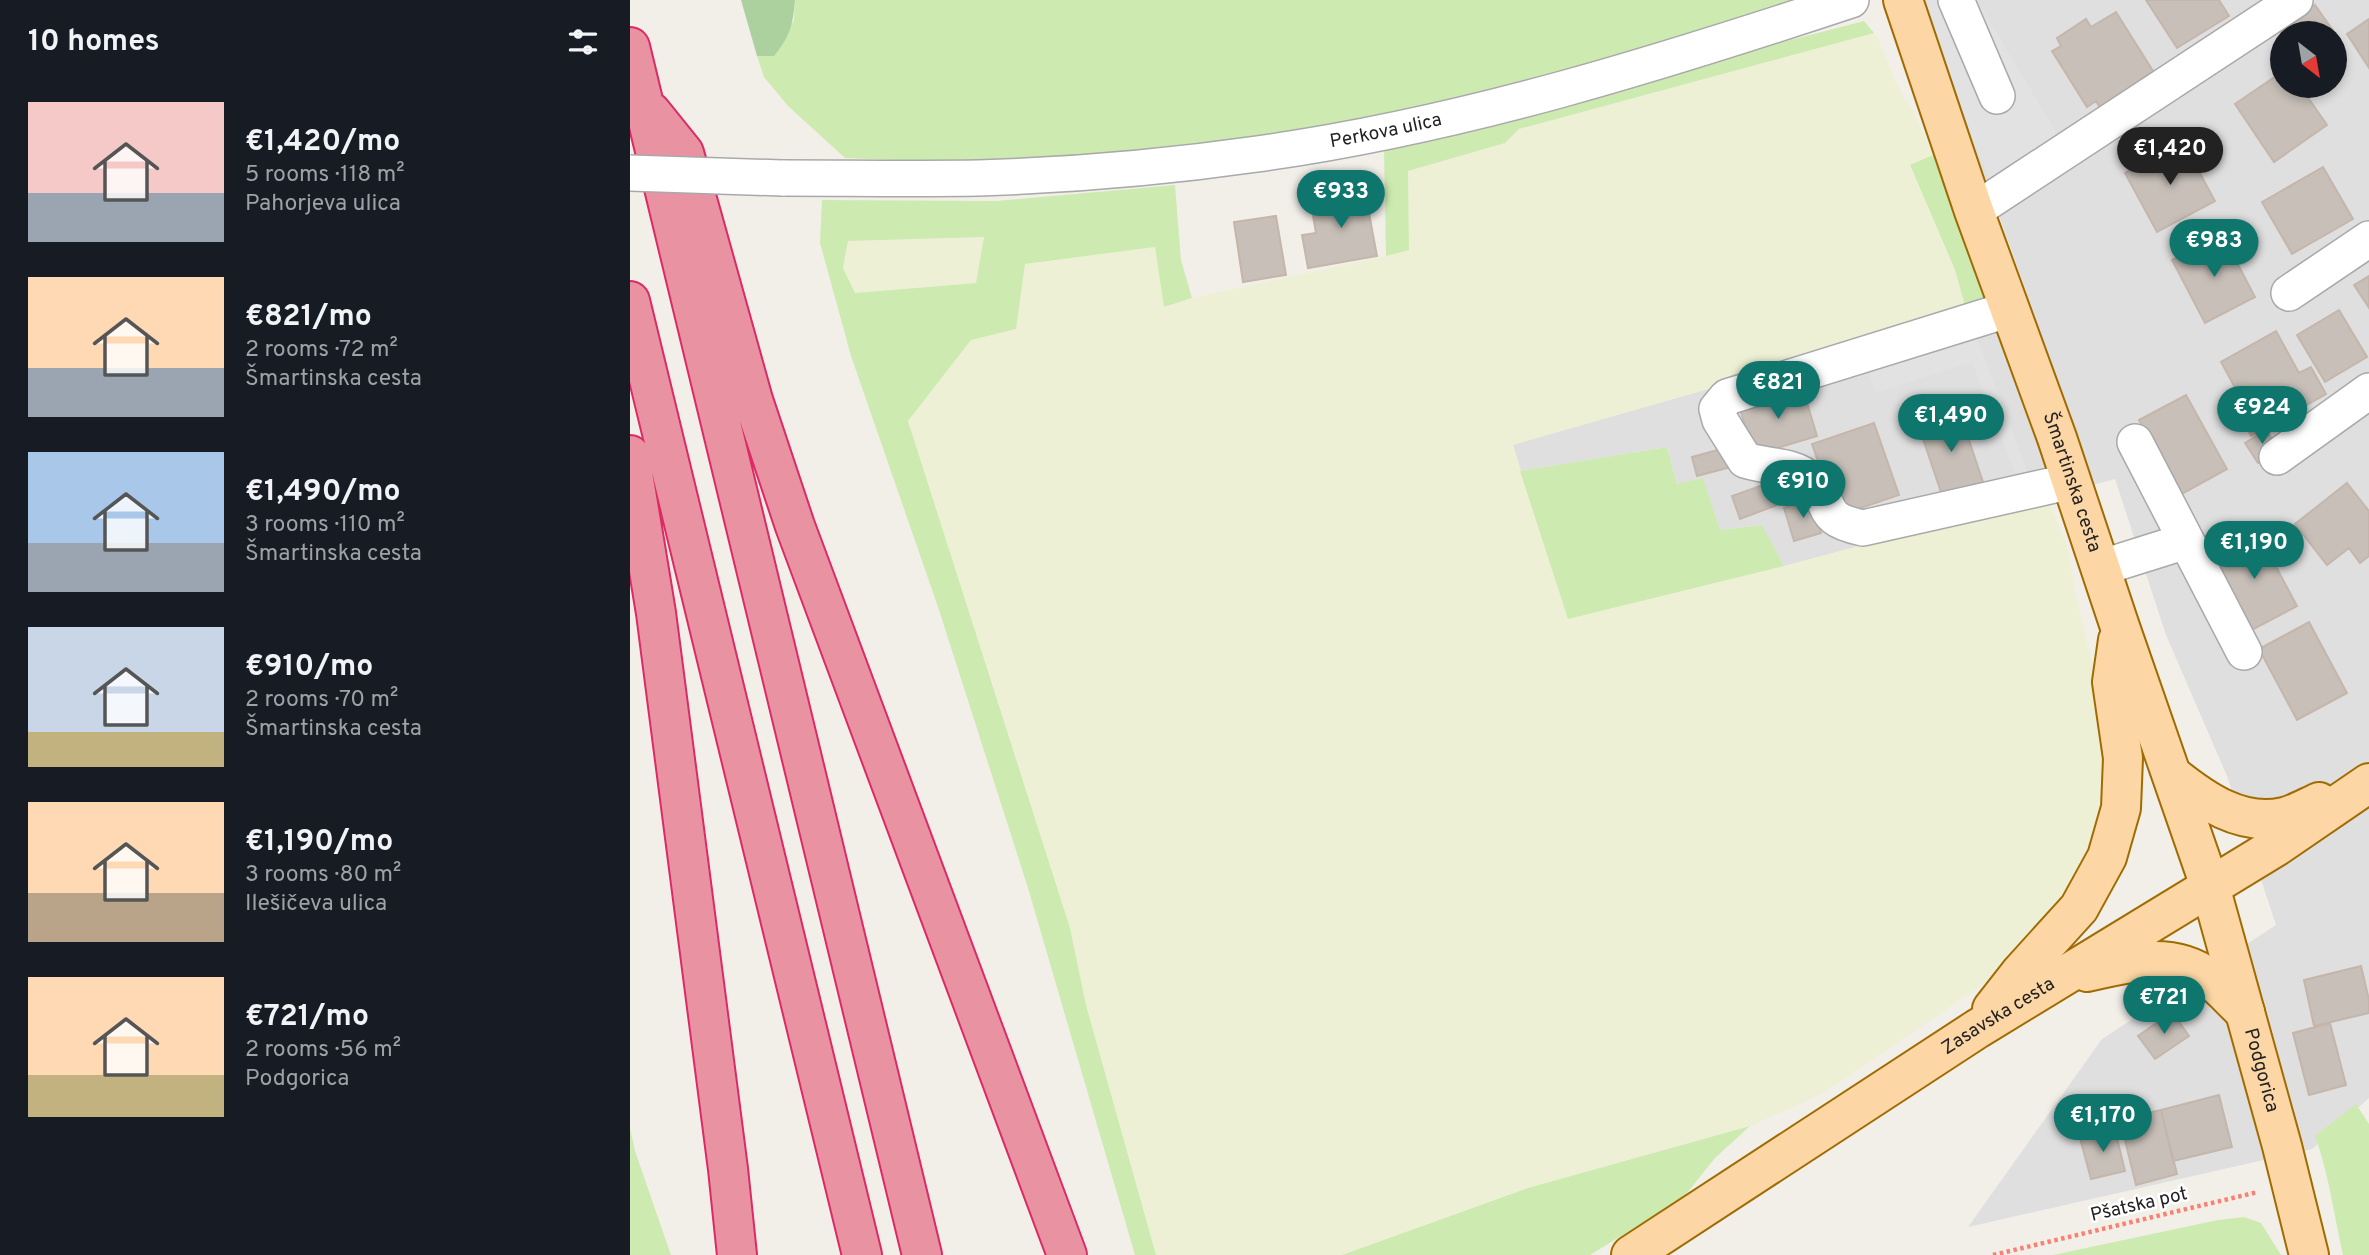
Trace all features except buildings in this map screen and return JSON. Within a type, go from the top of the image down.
[{"type":"highway","points":[[630,47],[922,1255]]},
{"type":"highway","points":[[644,103],[684,153],[753,400],[795,526],[1067,1255]]},
{"type":"highway","points":[[630,301],[862,1255]]},
{"type":"highway","points":[[630,455],[656,613],[729,1169],[737,1255]]},
{"type":"main road","name":"Šmartinska cesta","points":[[1903,0],[1974,211],[2072,481],[2210,886]]},
{"type":"main road","points":[[1977,1029],[2021,972],[2078,908],[2107,857],[2121,808],[2123,758],[2112,682],[2120,627]]},
{"type":"main road","points":[[2172,775],[2199,797],[2231,813],[2258,820],[2285,817],[2369,782]]},
{"type":"main road","name":"Zasavska cesta","points":[[1631,1255],[1977,1029],[2277,846],[2369,782]]},
{"type":"main road","name":"Podgorica","points":[[2210,886],[2309,1255]]},
{"type":"main road","points":[[2061,977],[2136,962],[2172,961],[2207,976],[2245,1012]]},
{"type":"street","name":"Perkova ulica","points":[[630,173],[782,178],[978,178],[1066,174],[1257,154],[1452,118],[1727,41],[1851,0]]},
{"type":"street","points":[[1956,0],[1997,96]]},
{"type":"street","points":[[1974,211],[2295,0]]},
{"type":"street","points":[[2289,293],[2369,239]]},
{"type":"street","points":[[2010,309],[1727,397],[1717,409],[1720,420],[1745,460],[1802,474],[1820,494],[1831,516],[1844,524],[1863,528],[2072,481]]},
{"type":"street","points":[[2277,457],[2369,391]]},
{"type":"street","points":[[2135,442],[2244,652]]},
{"type":"street","points":[[2100,568],[2186,541]]},
{"type":"path","name":"Pšatska pot","points":[[1993,1255],[2292,1184]]},
{"type":"shaded area","points":[[1922,0],[2369,0],[2369,1098],[2312,1149],[1968,1227],[2102,1039],[2276,925],[2227,776],[2166,635],[2115,479],[1784,566],[1761,525],[1720,530],[1703,479],[1677,484],[1667,447],[1520,471],[1513,444],[1982,311],[2027,294]]},
{"type":"shaded area","points":[[1922,0],[1977,0],[2059,137],[1989,179],[1933,39]]},
{"type":"shaded area","points":[[1975,333],[2030,478],[2019,483],[1972,362],[1876,393],[1867,368]]},
{"type":"green space","points":[[741,0],[795,0],[790,30],[774,56],[757,56]]},
{"type":"green space","points":[[795,0],[1790,0],[1536,82],[1350,123],[1176,150],[967,163],[845,158],[788,106],[764,77],[757,56],[774,55],[794,20]]},
{"type":"green space","points":[[1864,21],[1874,33],[1519,129],[1505,143],[1408,171],[1409,250],[1386,256],[1384,151],[1697,64]]},
{"type":"green space","points":[[1874,33],[1933,155],[1910,166],[1955,270],[1964,302],[1960,317],[1513,445],[1568,619],[1784,566],[2046,496],[2067,545],[2101,701],[2108,782],[2079,887],[2004,970],[1816,1097],[1750,1126],[1528,1188],[1342,1255],[1156,1255],[1086,1005],[1070,928],[908,421],[971,340],[1016,329],[1024,264],[1155,247],[1165,307],[1192,298],[1386,256],[1409,249],[1408,171],[1505,143],[1519,129]]},
{"type":"green space","points":[[1933,155],[1985,297],[1982,311],[1960,317],[1964,302],[1955,270],[1910,165]]},
{"type":"green space","points":[[1175,185],[1181,260],[1192,298],[1164,307],[1155,247],[1025,264],[1016,329],[971,340],[908,421],[1070,928],[1086,1005],[1156,1255],[1135,1255],[1028,888],[938,607],[851,356],[820,243],[822,200],[996,201]],"holes":[[[984,237],[976,283],[855,293],[843,268],[848,241]]]},
{"type":"green space","points":[[985,237],[976,283],[854,293],[843,268],[848,241]]},
{"type":"green space","points":[[1667,447],[1677,484],[1703,478],[1720,530],[1762,525],[1784,566],[1568,619],[1520,471]]},
{"type":"green space","points":[[2356,1104],[2369,1124],[2369,1255],[2343,1255],[2328,1180],[2315,1136]]},
{"type":"green space","points":[[1750,1126],[1715,1158],[1683,1198],[1590,1255],[1342,1255],[1528,1188]]},
{"type":"green space","points":[[630,1128],[635,1151],[671,1255],[630,1255]]},
{"type":"green space","points":[[2244,1217],[2261,1223],[2281,1255],[2053,1255],[2218,1220]]}]
